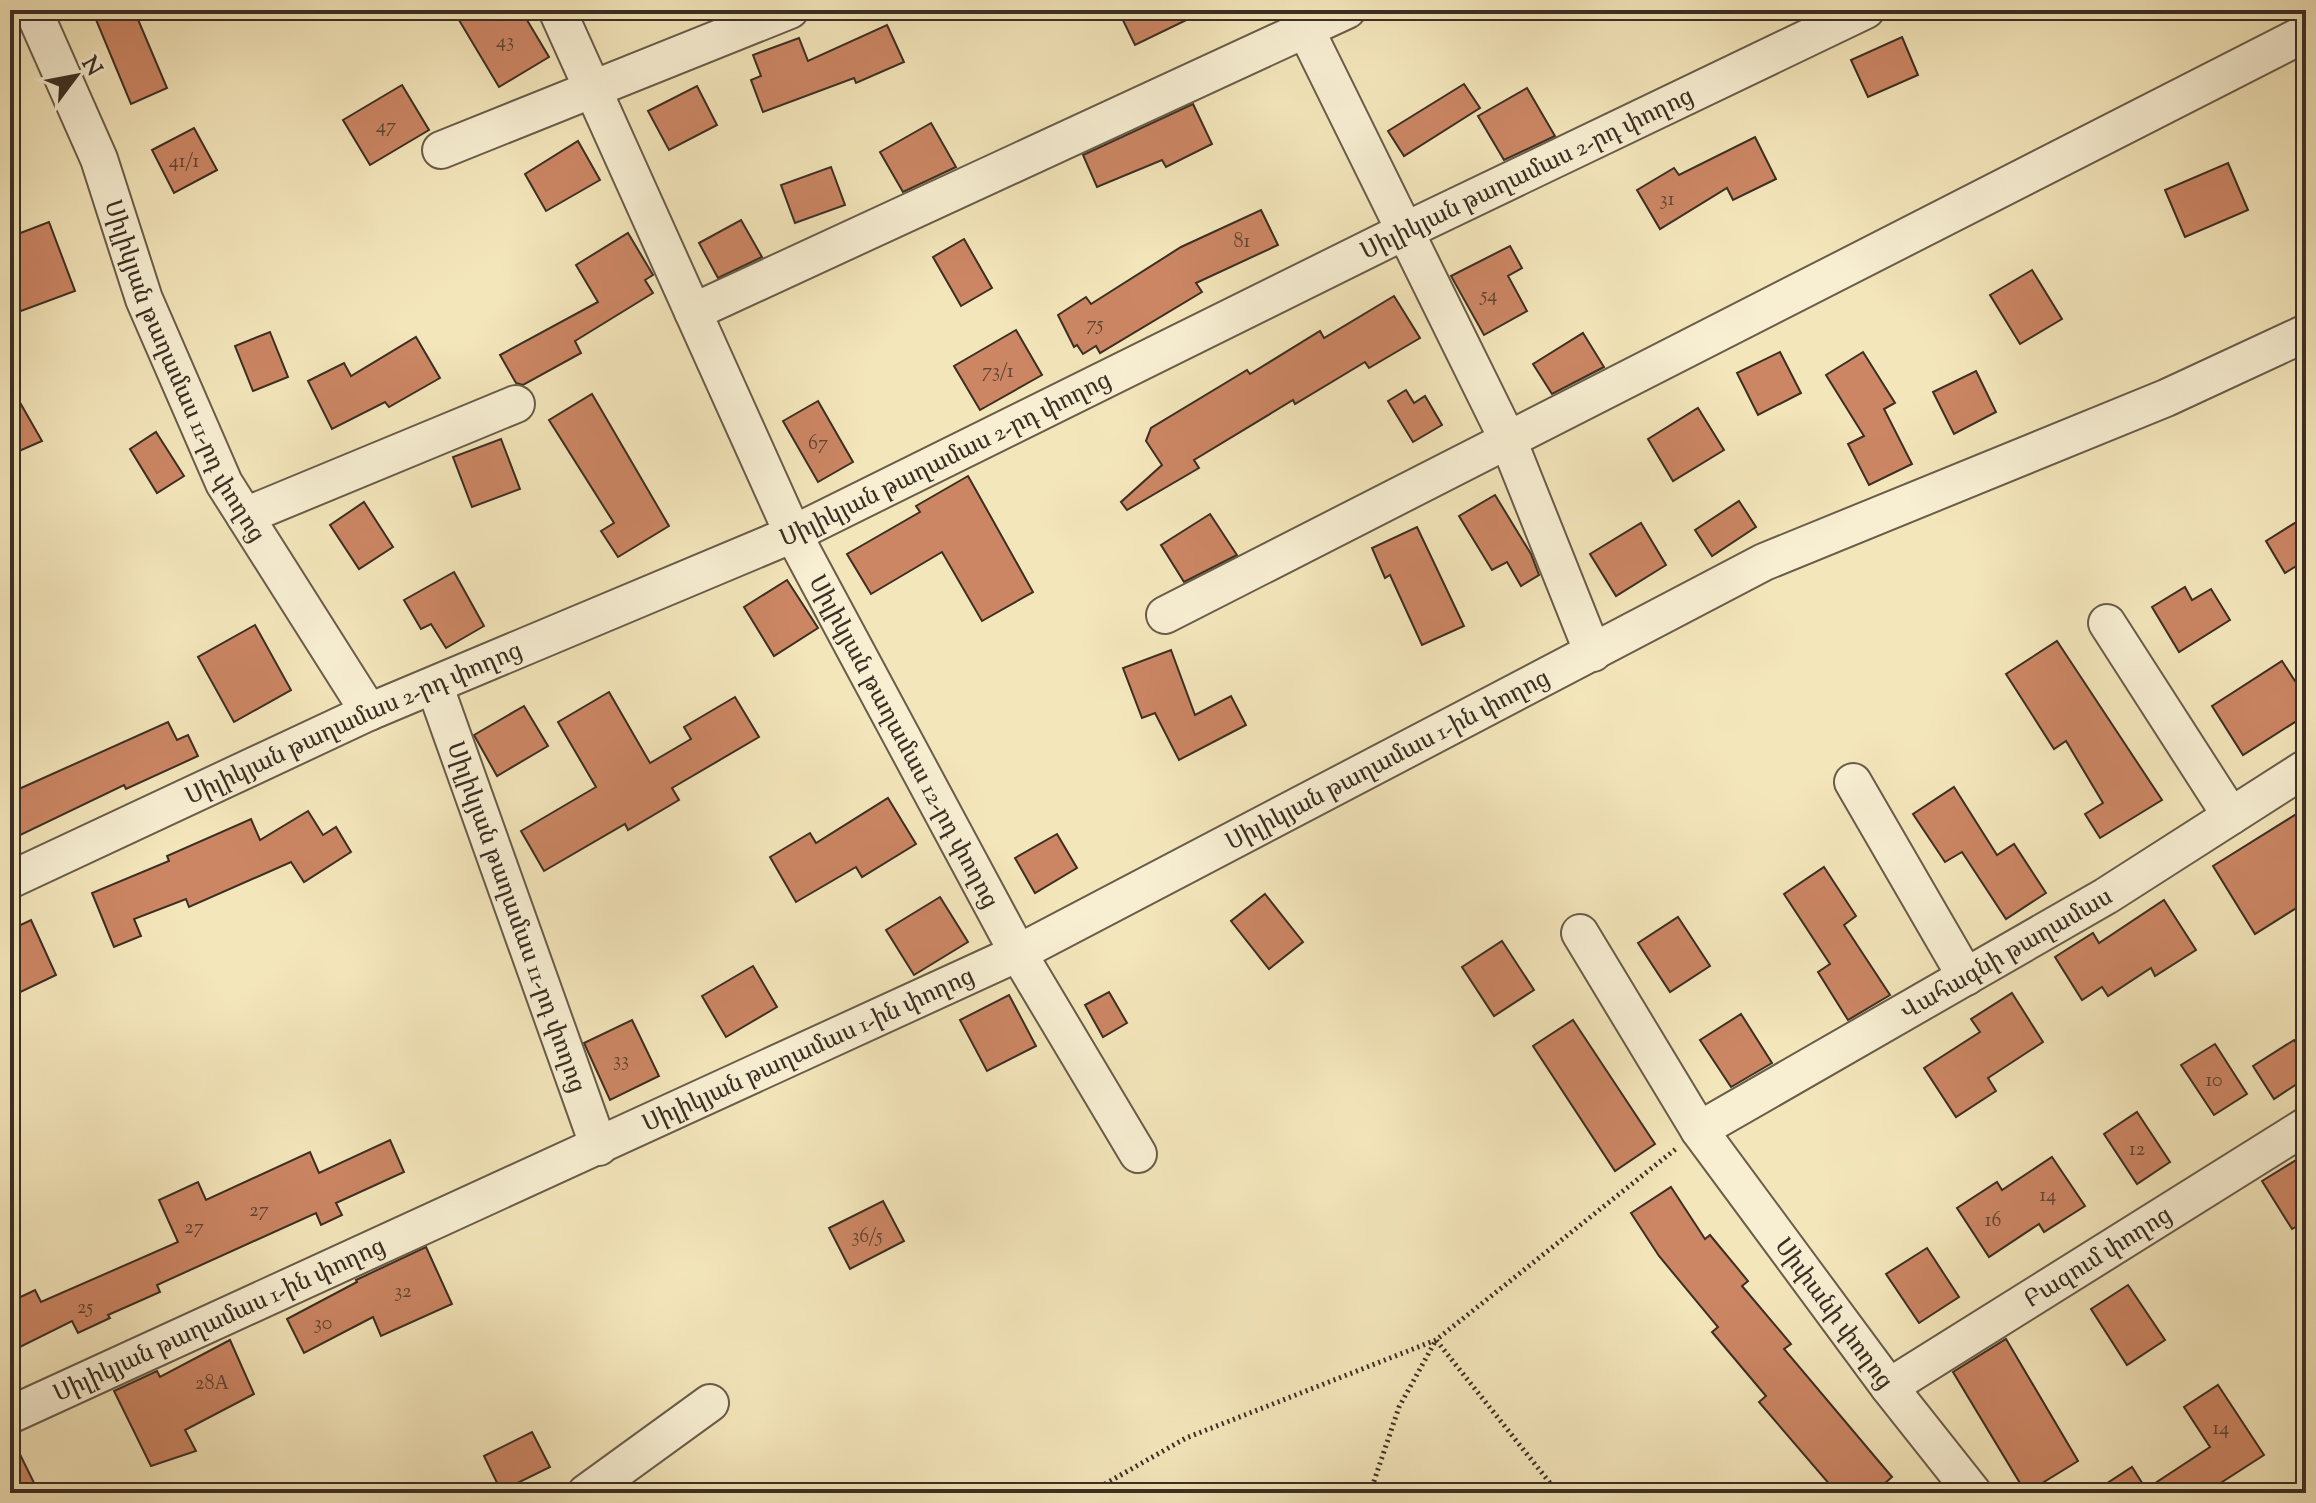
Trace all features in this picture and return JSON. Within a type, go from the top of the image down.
[{"type":"street","name":"Սիլիկյան թաղամաս 11-րդ փողոց","points":[[33,10],[99,159],[144,299],[224,483],[369,712]]},
{"type":"street","name":"Սիլիկյան թաղամաս 12-րդ փողոց","points":[[557,10],[793,534],[1018,953],[1138,1154]]},
{"type":"street","points":[[441,150],[790,10]]},
{"type":"street","points":[[693,312],[1300,20],[1347,10]]},
{"type":"street","name":"Սիլիկյան թաղամաս 2-րդ փողոց","points":[[10,880],[369,712],[435,687],[793,534],[1407,230],[1866,10]]},
{"type":"street","points":[[1300,20],[1407,230],[1508,440],[1593,653]]},
{"type":"street","points":[[1165,615],[2306,33]]},
{"type":"street","name":"Սիլիկյան թաղամաս 1-ին փողոց","points":[[10,1415],[1018,953],[1764,562],[2166,398],[2306,333]]},
{"type":"street","points":[[245,516],[516,404]]},
{"type":"street","points":[[2107,623],[2231,816]]},
{"type":"street","name":"Սիլիկյան թաղամաս 11-րդ փողոց","points":[[435,687],[599,1147]]},
{"type":"street","name":"Վահագնի թաղամաս","points":[[1699,1130],[2106,896],[2306,768]]},
{"type":"street","points":[[1853,782],[1966,977]]},
{"type":"street","name":"Սիփանի փողոց","points":[[1580,933],[1699,1130],[1889,1387],[1973,1493]]},
{"type":"street","name":"Բազում փողոց","points":[[1889,1387],[2306,1126]]},
{"type":"street","points":[[586,1493],[710,1403]]},
{"type":"path","points":[[1089,1493],[1186,1438],[1436,1340],[1699,1130]]},
{"type":"path","points":[[1370,1493],[1399,1407],[1436,1340]]},
{"type":"path","points":[[1436,1340],[1558,1493]]},
{"type":"building","points":[[92,10],[134,10],[167,88],[131,104]]},
{"type":"building","points":[[453,10],[521,10],[549,57],[499,87]]},
{"type":"building","points":[[1118,10],[1207,10],[1135,45]]},
{"type":"building","points":[[887,25],[904,62],[856,83],[854,78],[763,112],[751,80],[761,76],[753,55],[799,38],[808,61]]},
{"type":"building","points":[[1902,37],[1918,75],[1868,97],[1851,60]]},
{"type":"building","points":[[1464,84],[1480,108],[1404,156],[1388,131]]},
{"type":"building","points":[[402,85],[429,130],[370,165],[343,120]]},
{"type":"building","points":[[697,86],[717,125],[669,150],[648,111]]},
{"type":"building","points":[[1527,88],[1555,136],[1504,160],[1478,116]]},
{"type":"building","points":[[1193,104],[1212,144],[1166,167],[1162,160],[1097,187],[1083,155]]},
{"type":"building","points":[[931,123],[956,167],[903,192],[880,152]]},
{"type":"building","points":[[194,128],[217,170],[174,193],[152,150]]},
{"type":"building","points":[[1755,137],[1776,179],[1733,200],[1727,188],[1660,229],[1637,190],[1674,168],[1679,175]]},
{"type":"building","points":[[578,141],[600,180],[546,211],[525,174]]},
{"type":"building","points":[[2228,163],[2248,210],[2185,237],[2165,190]]},
{"type":"building","points":[[831,167],[845,205],[795,223],[781,185]]},
{"type":"building","points":[[1261,210],[1278,245],[1196,283],[1202,292],[1100,353],[1096,346],[1083,354],[1077,345],[1074,347],[1058,315],[1086,297],[1091,304],[1181,247]]},
{"type":"building","points":[[741,220],[762,257],[718,278],[699,243]]},
{"type":"building","points":[[49,222],[75,291],[10,315],[10,237]]},
{"type":"building","points":[[628,233],[653,275],[645,280],[653,293],[575,341],[581,353],[523,385],[516,383],[500,355],[598,302],[576,265]]},
{"type":"building","points":[[964,239],[992,288],[961,306],[933,257]]},
{"type":"building","points":[[1510,246],[1522,268],[1508,276],[1527,311],[1484,335],[1451,276]]},
{"type":"building","points":[[2032,270],[2062,319],[2020,344],[1990,295]]},
{"type":"building","points":[[1394,296],[1420,338],[1369,368],[1365,362],[1295,404],[1293,400],[1194,460],[1199,468],[1127,510],[1121,502],[1162,465],[1146,441],[1151,428],[1247,370],[1250,374],[1320,331],[1324,338]]},
{"type":"building","points":[[1016,330],[1042,375],[980,410],[954,366]]},
{"type":"building","points":[[270,332],[288,377],[253,391],[235,346]]},
{"type":"building","points":[[1583,333],[1604,367],[1552,394],[1533,364]]},
{"type":"building","points":[[416,337],[440,378],[389,407],[385,402],[332,429],[308,381],[344,363],[351,376]]},
{"type":"building","points":[[1780,352],[1801,393],[1758,415],[1737,373]]},
{"type":"building","points":[[1863,352],[1895,403],[1884,409],[1912,464],[1869,485],[1848,444],[1864,436],[1826,375]]},
{"type":"building","points":[[1976,371],[1996,412],[1954,434],[1933,392]]},
{"type":"building","points":[[10,385],[42,441],[10,455]]},
{"type":"building","points":[[1406,390],[1414,403],[1425,396],[1442,425],[1413,442],[1388,401]]},
{"type":"building","points":[[592,394],[669,526],[618,557],[601,531],[614,523],[549,420]]},
{"type":"building","points":[[818,401],[853,462],[818,482],[783,421]]},
{"type":"building","points":[[1698,408],[1724,450],[1673,481],[1648,439]]},
{"type":"building","points":[[156,432],[184,476],[157,493],[130,449]]},
{"type":"building","points":[[501,439],[520,489],[472,507],[453,457]]},
{"type":"building","points":[[968,476],[1033,592],[982,621],[942,552],[871,594],[847,554],[920,512],[916,506]]},
{"type":"building","points":[[1495,495],[1531,554],[1539,575],[1521,586],[1507,562],[1492,570],[1459,516]]},
{"type":"building","points":[[1739,501],[1756,527],[1712,556],[1695,530]]},
{"type":"building","points":[[364,502],[393,547],[359,569],[330,525]]},
{"type":"building","points":[[1210,514],[1237,555],[1184,582],[1161,545]]},
{"type":"building","points":[[2306,516],[2306,560],[2285,573],[2266,541]]},
{"type":"building","points":[[1641,523],[1666,565],[1616,596],[1590,554]]},
{"type":"building","points":[[1417,527],[1464,626],[1422,645],[1390,575],[1385,578],[1372,548]]},
{"type":"building","points":[[454,572],[484,626],[446,648],[431,624],[421,629],[404,600]]},
{"type":"building","points":[[787,580],[818,628],[774,656],[744,607]]},
{"type":"building","points":[[2185,587],[2192,600],[2211,589],[2230,620],[2179,652],[2152,607]]},
{"type":"building","points":[[255,625],[291,690],[234,722],[198,657]]},
{"type":"building","points":[[2057,641],[2162,800],[2100,838],[2085,814],[2103,803],[2066,741],[2054,749],[2006,674]]},
{"type":"building","points":[[1171,650],[1195,715],[1231,696],[1246,725],[1179,760],[1155,713],[1142,718],[1123,668]]},
{"type":"building","points":[[2282,661],[2306,698],[2306,715],[2243,755],[2212,706]]},
{"type":"building","points":[[609,692],[650,763],[691,739],[684,727],[735,697],[759,737],[672,788],[679,800],[628,830],[625,824],[544,871],[521,831],[596,787],[558,722]]},
{"type":"building","points":[[524,706],[548,746],[497,776],[474,735]]},
{"type":"building","points":[[168,722],[177,740],[188,735],[198,756],[126,789],[124,785],[10,840],[10,793]]},
{"type":"building","points":[[1954,787],[1997,855],[2014,844],[2046,893],[2006,919],[1962,852],[1945,862],[1913,814]]},
{"type":"building","points":[[888,798],[916,844],[862,877],[856,867],[796,902],[770,857],[810,833],[816,843]]},
{"type":"building","points":[[2306,808],[2306,902],[2255,934],[2213,866]]},
{"type":"building","points":[[308,811],[323,835],[336,827],[351,852],[304,882],[291,862],[189,907],[186,899],[134,919],[141,936],[114,947],[92,893],[169,861],[167,856],[251,819],[260,840]]},
{"type":"building","points":[[1057,834],[1077,868],[1035,893],[1015,858]]},
{"type":"building","points":[[1824,867],[1856,916],[1844,925],[1890,995],[1848,1020],[1818,972],[1830,964],[1784,894]]},
{"type":"building","points":[[1265,894],[1303,942],[1269,969],[1231,921]]},
{"type":"building","points":[[940,897],[968,942],[914,975],[886,930]]},
{"type":"building","points":[[2164,900],[2196,950],[2155,976],[2151,968],[2108,996],[2102,987],[2082,1000],[2055,957],[2093,933],[2099,943]]},
{"type":"building","points":[[1678,917],[1710,966],[1670,992],[1638,943]]},
{"type":"building","points":[[31,920],[56,975],[10,997],[10,930]]},
{"type":"building","points":[[1502,941],[1534,990],[1494,1016],[1462,967]]},
{"type":"building","points":[[753,966],[777,1007],[726,1037],[702,996]]},
{"type":"building","points":[[1109,992],[1127,1023],[1103,1037],[1085,1005]]},
{"type":"building","points":[[2012,993],[2043,1042],[1988,1078],[1996,1091],[1956,1117],[1924,1068],[1980,1032],[1971,1019]]},
{"type":"building","points":[[1009,995],[1036,1046],[987,1071],[960,1020]]},
{"type":"building","points":[[1741,1014],[1772,1063],[1731,1087],[1700,1040]]},
{"type":"building","points":[[632,1020],[659,1076],[610,1100],[584,1043]]},
{"type":"building","points":[[1573,1020],[1655,1144],[1615,1171],[1533,1046]]},
{"type":"building","points":[[2294,1040],[2306,1058],[2306,1078],[2274,1099],[2253,1066]]},
{"type":"building","points":[[2215,1044],[2247,1094],[2214,1115],[2181,1065]]},
{"type":"building","points":[[2137,1112],[2170,1162],[2137,1184],[2104,1134]]},
{"type":"building","points":[[390,1140],[404,1172],[336,1203],[342,1215],[321,1225],[316,1213],[157,1285],[160,1292],[108,1315],[110,1318],[78,1333],[72,1321],[10,1352],[10,1302],[35,1290],[41,1302],[178,1242],[159,1200],[198,1182],[206,1200],[310,1152],[319,1173]]},
{"type":"building","points":[[2306,1154],[2306,1221],[2292,1229],[2262,1181]]},
{"type":"building","points":[[2052,1157],[2085,1206],[2044,1232],[2039,1224],[1989,1257],[1957,1208],[1997,1182],[2002,1190]]},
{"type":"building","points":[[1671,1187],[1705,1239],[1710,1235],[1748,1281],[1742,1286],[1791,1344],[1784,1349],[1892,1477],[1874,1493],[1837,1493],[1759,1402],[1766,1396],[1712,1332],[1718,1327],[1659,1256],[1631,1213]]},
{"type":"building","points":[[883,1201],[904,1241],[850,1269],[829,1228]]},
{"type":"building","points":[[426,1247],[452,1304],[381,1336],[373,1317],[304,1353],[287,1319],[356,1280]]},
{"type":"building","points":[[1927,1248],[1959,1297],[1919,1323],[1886,1274]]},
{"type":"building","points":[[2128,1285],[2165,1340],[2127,1365],[2091,1309]]},
{"type":"building","points":[[2006,1339],[2078,1461],[2026,1493],[1953,1372]]},
{"type":"building","points":[[230,1340],[254,1394],[185,1430],[196,1451],[151,1466],[114,1391],[157,1371],[160,1377]]},
{"type":"building","points":[[2218,1385],[2264,1455],[2205,1493],[2092,1493],[2132,1467],[2146,1489],[2210,1447],[2184,1407]]},
{"type":"building","points":[[532,1432],[550,1467],[501,1491],[484,1456]]},
{"type":"building","points":[[11,1436],[39,1493],[10,1493]]}]
